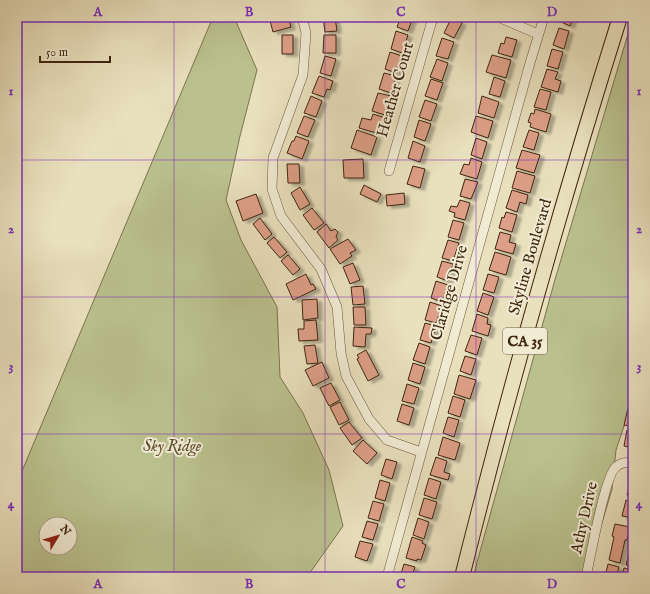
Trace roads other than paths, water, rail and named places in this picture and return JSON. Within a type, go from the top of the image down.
[{"type":"main road","name":"Skyline Boulevard","points":[[462,577],[515,378],[592,106],[620,17]]},
{"type":"street","points":[[302,17],[306,33],[303,75],[273,158],[272,189],[281,216],[321,270],[337,307],[341,353],[346,376],[369,418],[387,440],[421,452]]},
{"type":"street","name":"Heather Court","points":[[389,171],[434,17]]},
{"type":"street","points":[[498,17],[538,34]]},
{"type":"street","name":"Claridge Drive","points":[[387,577],[544,17]]},
{"type":"street","name":"Athy Drive","points":[[586,577],[608,481],[615,467],[627,462],[633,463]]},
{"type":"park label","name":"Sky Ridge","points":[[172,447]]}]
